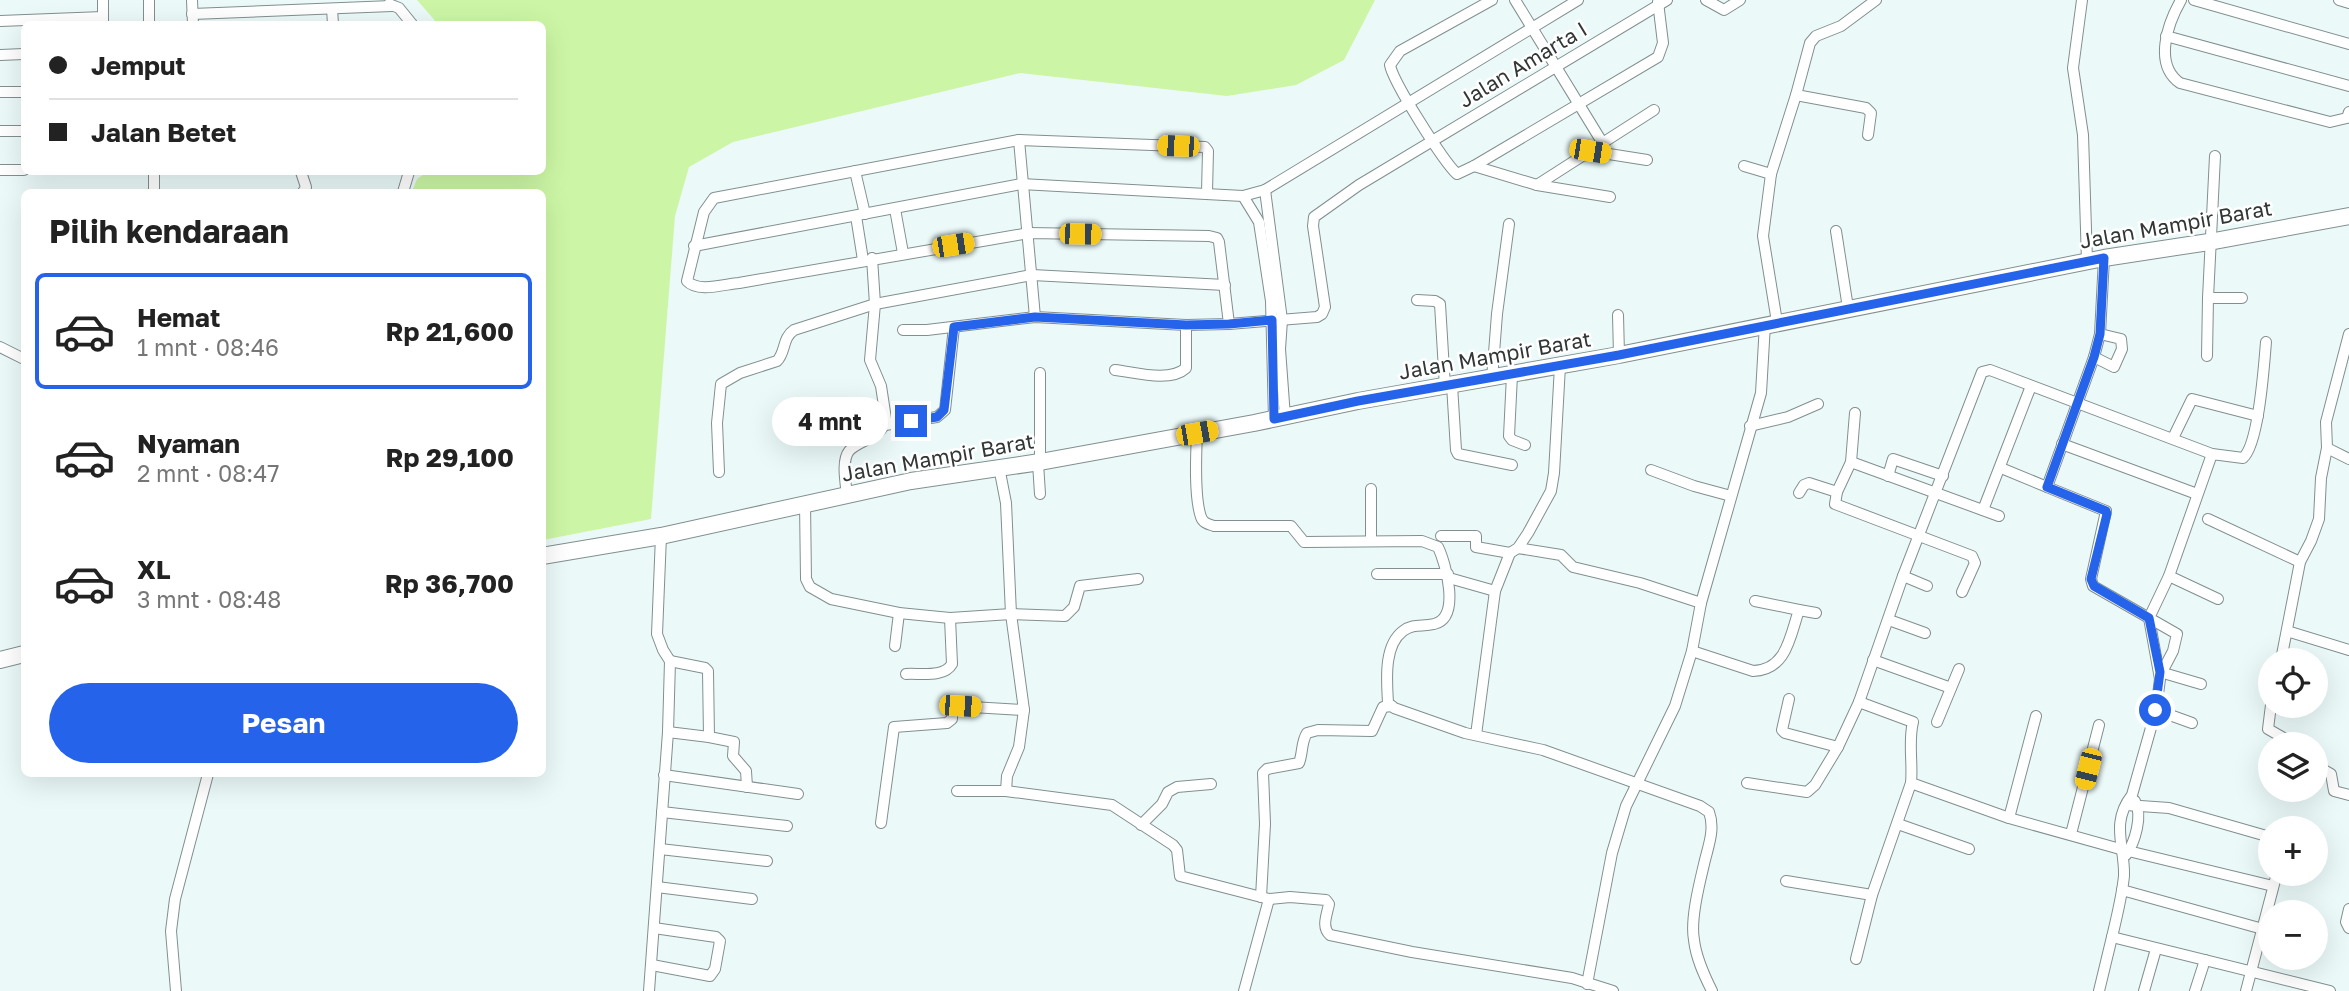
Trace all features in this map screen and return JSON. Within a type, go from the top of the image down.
[{"type":"street","points":[[0,21],[103,21],[103,0]]},
{"type":"street","points":[[149,0],[149,21]]},
{"type":"street","points":[[191,0],[193,19],[389,3],[400,8],[410,21]]},
{"type":"street","points":[[1492,0],[1400,51],[1393,59],[1391,71],[1457,174],[1658,57],[1662,43],[1661,2]]},
{"type":"street","points":[[1515,0],[1602,142]]},
{"type":"street","points":[[694,246],[1021,184],[1243,196],[1265,190],[1578,0]]},
{"type":"street","points":[[1706,0],[1724,10],[1740,0]]},
{"type":"street","points":[[1587,984],[1612,853],[1626,806],[1675,705],[1761,393],[1771,323],[1763,236],[1771,174],[1807,51],[1815,36],[1841,26],[1876,0]]},
{"type":"street","points":[[2082,0],[2073,68],[2083,135],[2087,261]]},
{"type":"street","points":[[2181,0],[2166,36],[2169,69],[2180,83],[2330,122],[2347,118],[2349,112]]},
{"type":"street","points":[[2194,0],[2349,44]]},
{"type":"street","points":[[2339,0],[2349,3]]},
{"type":"street","name":"Jalan Amarta I","points":[[1277,320],[1317,317],[1325,307],[1314,217],[1359,185],[1661,2]]},
{"type":"street","points":[[332,9],[332,21]]},
{"type":"street","points":[[2166,36],[2349,86]]},
{"type":"street","points":[[0,55],[21,54]]},
{"type":"street","points":[[0,92],[21,92]]},
{"type":"street","points":[[1796,95],[1866,108],[1871,113],[1868,135]]},
{"type":"street","points":[[1537,185],[1654,110]]},
{"type":"street","points":[[0,131],[21,131]]},
{"type":"street","points":[[1019,141],[1035,317]]},
{"type":"street","points":[[1207,192],[1209,151],[1205,147],[1019,141],[714,198],[704,212],[687,281],[697,287],[739,282],[1029,233],[1214,237],[1219,242],[1229,324]]},
{"type":"street","points":[[1590,151],[1647,160]]},
{"type":"street","points":[[2207,356],[2209,242],[2215,156]]},
{"type":"street","points":[[1474,166],[1537,185],[1610,197]]},
{"type":"street","points":[[1744,166],[1771,174]]},
{"type":"street","points":[[0,170],[21,170]]},
{"type":"street","points":[[855,171],[875,304],[870,360],[881,386],[885,425]]},
{"type":"street","points":[[1265,190],[1263,221],[1277,320],[1279,418]]},
{"type":"street","points":[[1243,196],[1263,221]]},
{"type":"street","points":[[895,209],[903,253]]},
{"type":"street","name":"Jalan Mampir Barat","points":[[546,555],[655,536],[911,481],[1039,462],[1358,401],[1492,379],[2087,261],[2349,216]]},
{"type":"street","points":[[1492,379],[1497,314],[1509,224]]},
{"type":"street","points":[[1836,231],[1848,308]]},
{"type":"street","points":[[2047,487],[2100,334],[2104,258]]},
{"type":"street","points":[[719,472],[717,423],[721,384],[740,373],[777,361],[781,358],[786,337],[794,330],[875,304],[1032,275],[1225,285]]},
{"type":"street","points":[[2208,298],[2242,298]]},
{"type":"street","points":[[1417,300],[1440,304],[1455,450],[1458,454],[1512,465]]},
{"type":"street","points":[[1618,315],[1619,355]]},
{"type":"street","points":[[903,330],[1035,317],[1186,325],[1277,320]]},
{"type":"street","points":[[1115,370],[1154,374],[1181,372],[1185,368],[1186,325]]},
{"type":"street","points":[[847,496],[845,462],[849,451],[876,435],[885,425],[937,417],[944,410],[954,327]]},
{"type":"street","points":[[2094,357],[2115,367],[2122,349],[2121,339],[2100,334]]},
{"type":"street","points":[[2283,648],[2300,562],[2319,519],[2321,478],[2327,448],[2326,422],[2349,334]]},
{"type":"street","points":[[1748,783],[1807,792],[1815,785],[1838,747],[1859,702],[1903,576],[1982,372],[1990,370],[2213,454],[2243,458],[2246,456],[2258,416],[2266,342]]},
{"type":"street","points":[[0,347],[21,358]]},
{"type":"street","points":[[1476,735],[1495,592],[1514,550],[1528,533],[1550,491],[1554,472],[1560,366]]},
{"type":"street","points":[[1040,373],[1040,494]]},
{"type":"street","points":[[1513,375],[1509,436],[1525,444]]},
{"type":"street","points":[[1983,510],[2031,386]]},
{"type":"street","points":[[2173,438],[2192,399],[2258,416]]},
{"type":"street","points":[[1750,426],[1788,416],[1818,404]]},
{"type":"street","points":[[1855,413],[1851,463],[1836,492],[1835,504],[1973,558],[1975,564],[1962,592]]},
{"type":"street","points":[[1197,433],[1199,499],[1201,518],[1206,523],[1214,526],[1291,526],[1304,541],[1422,541],[1438,547],[1449,576],[1448,613],[1442,621],[1416,624],[1401,632],[1393,644],[1386,679],[1388,703],[1392,706],[1476,735],[1543,750],[1709,812],[1712,820],[1710,839],[1693,938],[1700,964],[1712,991]]},
{"type":"street","points":[[2062,444],[2197,494]]},
{"type":"street","points":[[2327,448],[2349,459]]},
{"type":"street","points":[[2161,672],[2149,618],[2169,576],[2213,454]]},
{"type":"street","points":[[1888,476],[1894,459],[1943,476]]},
{"type":"street","points":[[1851,463],[1999,516]]},
{"type":"street","points":[[999,467],[1006,503],[1011,614],[1024,710],[1019,747],[1007,776],[1006,791]]},
{"type":"street","points":[[2001,468],[2106,511],[2092,574],[2094,586],[2177,634],[2173,651],[2161,672],[2155,710],[2119,827],[2125,853],[2122,890],[2099,991]]},
{"type":"street","points":[[1651,470],[1731,496]]},
{"type":"street","points":[[1799,493],[1804,485],[1809,483],[1836,492]]},
{"type":"street","points":[[1371,489],[1371,540]]},
{"type":"street","points":[[805,503],[806,579],[810,587],[831,599],[899,613],[950,618],[1011,614],[1065,616],[1074,607],[1080,586],[1138,579]]},
{"type":"street","points":[[2208,519],[2300,562]]},
{"type":"street","points":[[649,991],[668,732],[670,661],[657,634],[655,536]]},
{"type":"street","points":[[1441,536],[1476,536],[1476,547],[1561,555],[1573,567],[1640,583],[1701,603]]},
{"type":"street","points":[[1377,573],[1449,576],[1495,592]]},
{"type":"street","points":[[1903,576],[1927,586]]},
{"type":"street","points":[[2169,576],[2218,599]]},
{"type":"street","points":[[1755,601],[1816,613]]},
{"type":"street","points":[[1692,650],[1753,671],[1763,671],[1774,666],[1783,657],[1799,610]]},
{"type":"street","points":[[895,646],[899,613]]},
{"type":"street","points":[[906,674],[940,673],[949,670],[953,664],[950,618]]},
{"type":"street","points":[[1889,620],[1925,634]]},
{"type":"street","points":[[2287,631],[2349,650]]},
{"type":"street","points":[[0,660],[21,655]]},
{"type":"street","points":[[1874,660],[1951,688]]},
{"type":"street","points":[[670,661],[705,668],[708,671],[709,737]]},
{"type":"street","points":[[1937,722],[1959,668]]},
{"type":"street","points":[[2161,672],[2201,684]]},
{"type":"street","points":[[1789,699],[1783,730],[1785,733],[1838,747]]},
{"type":"street","points":[[1856,960],[1872,895],[1911,783],[1913,764],[1909,738],[1913,722],[1859,702]]},
{"type":"street","points":[[881,823],[894,727],[947,723],[952,719],[955,706],[1024,710]]},
{"type":"street","points":[[1244,991],[1265,898],[1262,773],[1267,769],[1299,763],[1307,733],[1318,730],[1372,731],[1383,708],[1392,706]]},
{"type":"street","points":[[2155,710],[2192,723]]},
{"type":"street","points":[[2009,818],[2036,716]]},
{"type":"street","points":[[2071,834],[2099,725]]},
{"type":"street","points":[[668,732],[734,742],[733,756],[746,771],[747,788]]},
{"type":"street","points":[[2328,772],[2331,774],[2334,791],[2349,795]]},
{"type":"street","points":[[664,775],[798,794]]},
{"type":"street","points":[[176,991],[171,932],[175,899],[207,777]]},
{"type":"street","points":[[1911,783],[2009,818],[2071,834],[2125,853],[2258,883]]},
{"type":"street","points":[[1141,825],[1162,804],[1168,792],[1177,787],[1211,784]]},
{"type":"street","points":[[957,791],[1006,791],[1112,805],[1173,845],[1177,850],[1180,876],[1265,898],[1326,900],[1329,904],[1325,925],[1330,935],[1412,952],[1572,978],[1613,991]]},
{"type":"street","points":[[2129,800],[2138,806],[2169,808],[2258,834]]},
{"type":"street","points":[[2125,853],[2136,832],[2138,806]]},
{"type":"street","points":[[662,812],[787,826]]},
{"type":"street","points":[[1898,824],[1969,849]]},
{"type":"street","points":[[660,849],[767,860]]},
{"type":"street","points":[[1786,881],[1872,895]]},
{"type":"street","points":[[2271,900],[2273,886]]},
{"type":"street","points":[[657,887],[752,899]]},
{"type":"street","points":[[2122,890],[2258,929]]},
{"type":"street","points":[[2349,909],[2346,922],[2349,928]]},
{"type":"street","points":[[652,965],[709,976],[715,969],[720,941],[716,937],[654,928]]},
{"type":"street","points":[[2112,937],[2252,971],[2296,987],[2330,991]]},
{"type":"street","points":[[2144,991],[2157,949]]},
{"type":"street","points":[[2246,991],[2258,954]]},
{"type":"street","points":[[2195,991],[2205,960]]},
{"type":"green space","points":[[417,0],[1375,0],[1344,60],[1296,85],[1227,96],[1020,73],[733,142],[689,167],[675,216],[651,519],[546,539],[546,189],[413,189],[417,179],[423,175],[546,175],[546,21],[435,21]]},
{"type":"route","points":[[911,421],[937,417],[944,410],[954,327],[1035,317],[1186,325],[1272,320],[1274,419],[1358,401],[1619,355],[2104,258],[2100,334],[2047,487],[2106,511],[2091,579],[2094,586],[2149,618],[2160,672],[2155,710]]}]
